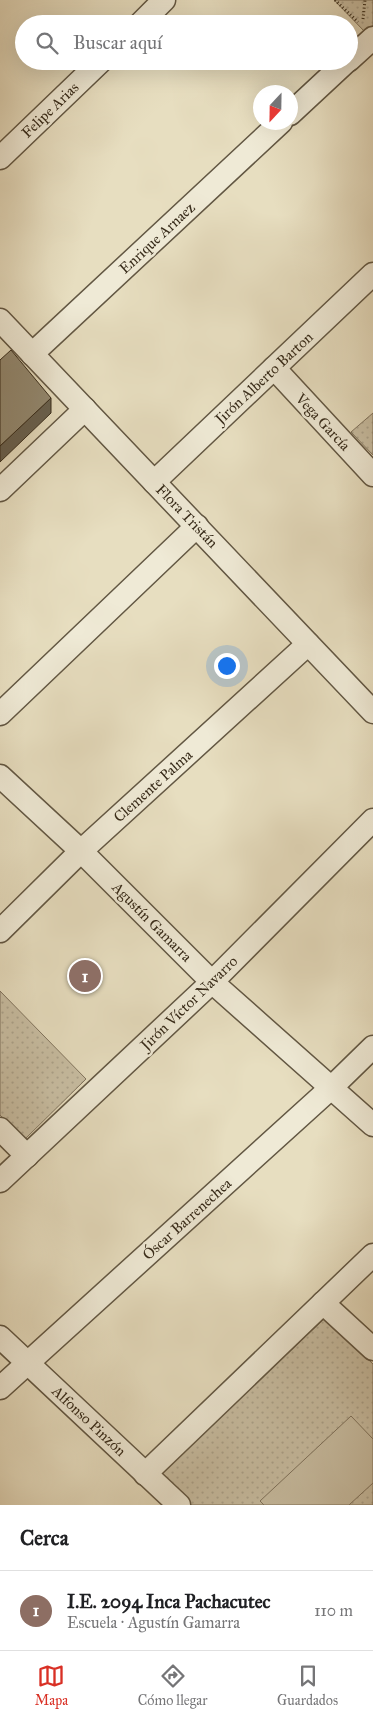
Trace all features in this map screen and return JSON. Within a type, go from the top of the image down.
[{"type":"street","points":[[149,15],[164,0]]},
{"type":"street","points":[[358,51],[373,38]]},
{"type":"street","name":"Felipe Arias","points":[[0,158],[92,70]]},
{"type":"street","points":[[298,107],[337,70]]},
{"type":"street","name":"Enrique Arnaez","points":[[32,354],[273,130]]},
{"type":"street","name":"Jirón Alberto Barton","points":[[154,482],[373,274]]},
{"type":"street","name":"Flora Tristán","points":[[0,320],[373,712]]},
{"type":"street","name":"Vega García","points":[[274,368],[373,476]]},
{"type":"street","points":[[0,490],[84,409]]},
{"type":"street","points":[[0,714],[197,526]]},
{"type":"street","name":"Clemente Palma","points":[[0,931],[81,851],[308,644]]},
{"type":"street","name":"Agustín Gamarra","points":[[0,776],[81,851],[212,982],[373,1125]]},
{"type":"street","name":"Jirón Víctor Navarro","points":[[0,1181],[212,982],[373,820]]},
{"type":"street","name":"Óscar Barrenechea","points":[[0,1388],[373,1048]]},
{"type":"street","points":[[0,1129],[27,1156]]},
{"type":"street","points":[[145,1474],[373,1255]]},
{"type":"street","points":[[322,1303],[373,1349]]},
{"type":"street","name":"Alfonso Pinzón","points":[[0,1337],[178,1505]]},
{"type":"path","points":[[335,0],[350,15]]},
{"type":"path","points":[[358,23],[362,27],[365,0]]},
{"type":"shaded area","points":[[334,0],[373,0],[373,25],[365,32],[358,25],[358,15],[349,15]]},
{"type":"shaded area","points":[[373,413],[373,455],[351,432]]},
{"type":"shaded area","points":[[0,991],[86,1079],[24,1140],[0,1115]]},
{"type":"shaded area","points":[[325,1318],[373,1364],[373,1505],[190,1505],[159,1475]]},
{"type":"shaded area","points":[[351,1416],[373,1439],[373,1483],[349,1505],[264,1505],[260,1501]]},
{"type":"building","points":[[11,350],[51,398],[0,446],[0,360]]},
{"type":"place","name":"I.E. 2094 Inca Pachacutec","points":[[85,976]]}]
